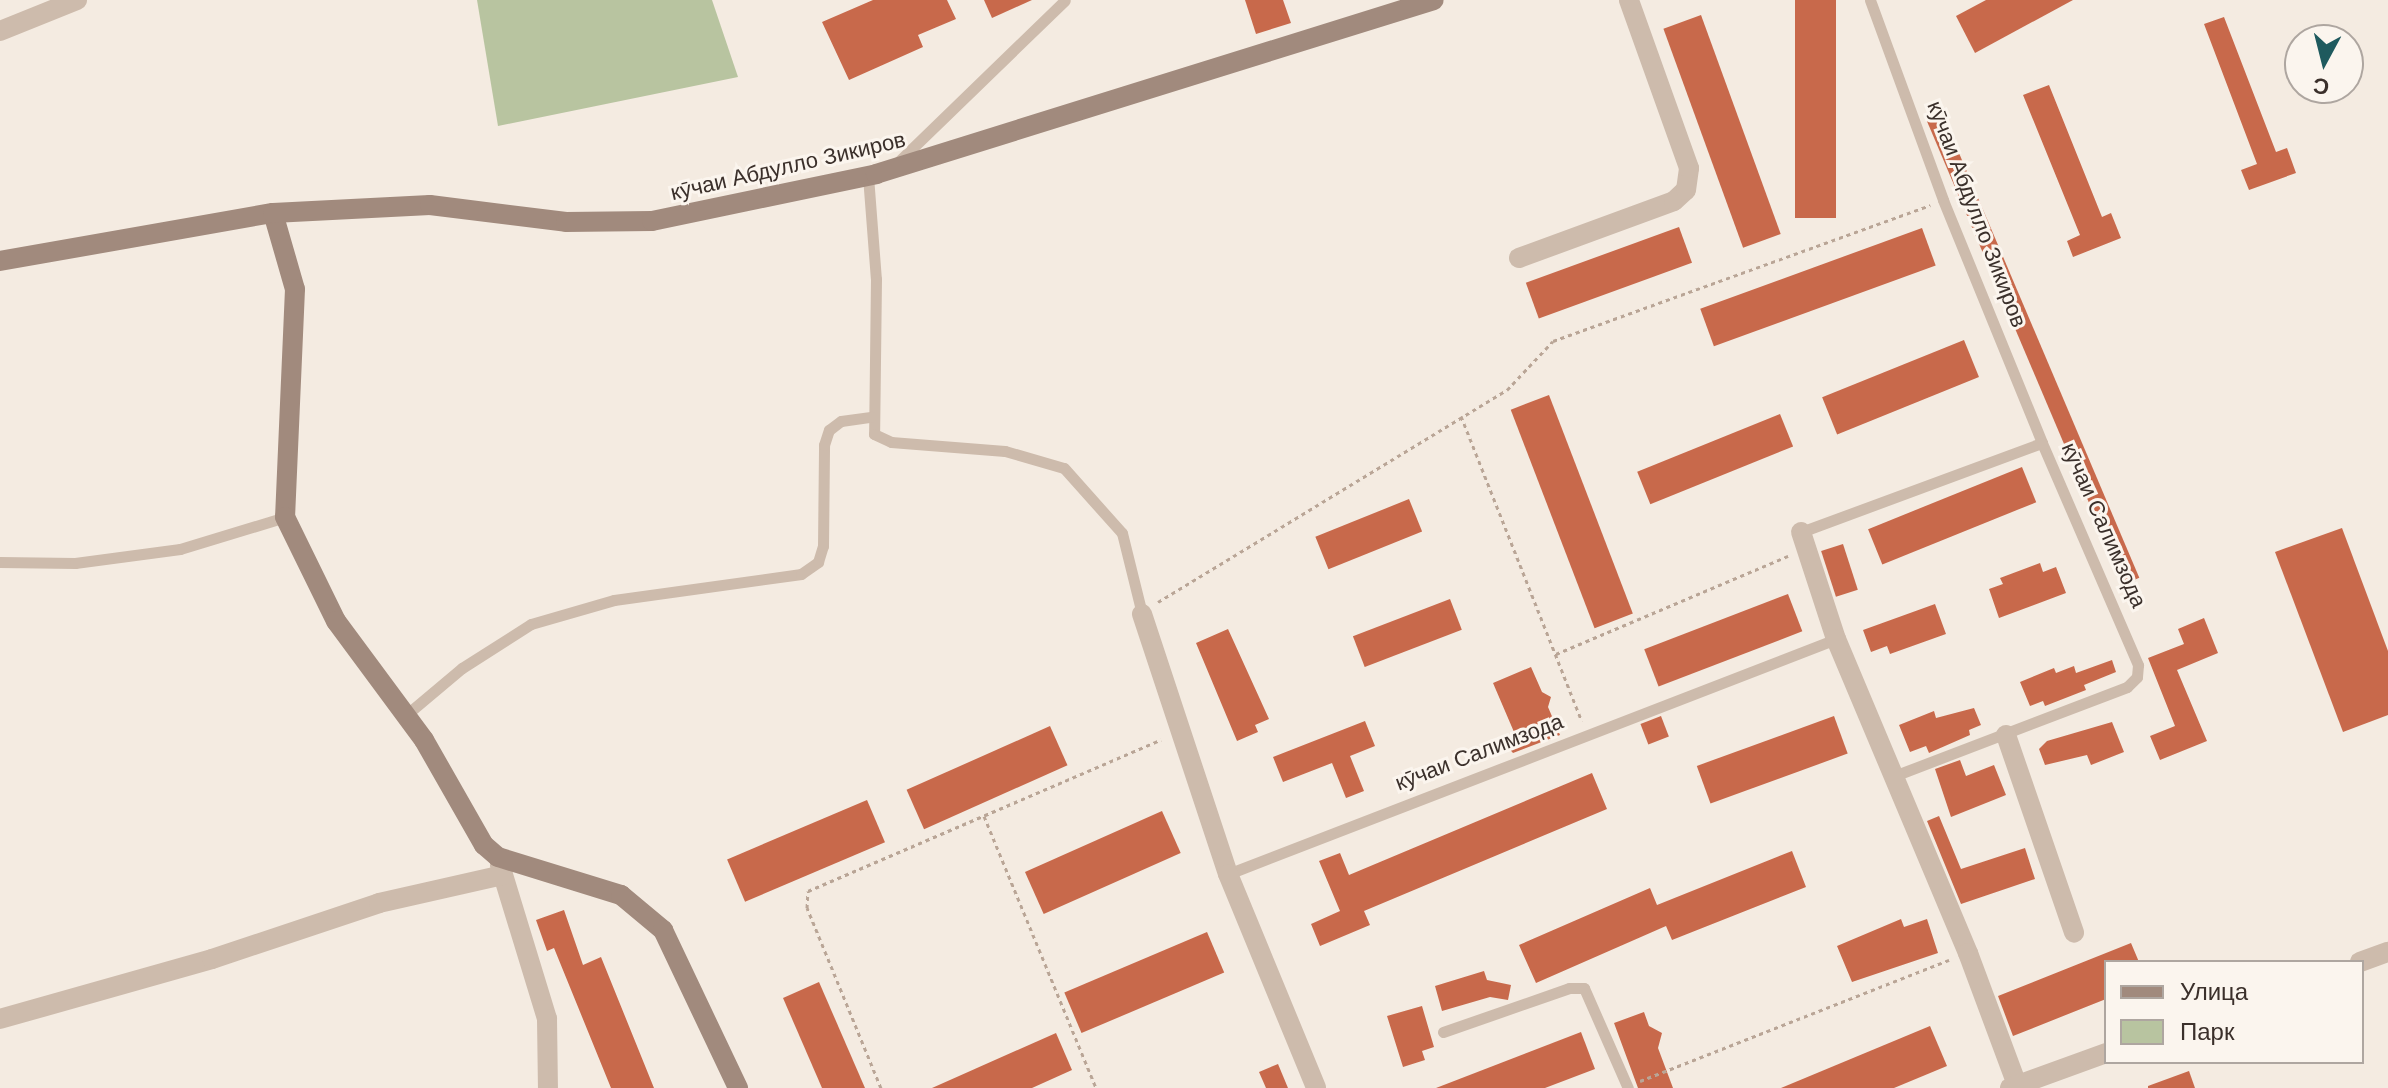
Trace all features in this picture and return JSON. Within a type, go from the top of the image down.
[{"type":"street","points":[[0,31],[77,0]]},
{"type":"street","name":"кӯчаи Абдулло Зикиров","points":[[0,261],[273,213],[430,205],[566,222],[652,221],[891,170],[1434,0]]},
{"type":"street","points":[[1519,258],[1674,201],[1686,190],[1689,168],[1629,0]]},
{"type":"street","points":[[273,213],[295,289],[285,517],[336,621],[406,715],[471,828],[501,866],[547,1019],[548,1088]]},
{"type":"street","points":[[1804,540],[1836,639],[1891,777],[1968,953],[2015,1087],[2104,1054]]},
{"type":"street","points":[[1142,614],[1228,874],[1316,1088]]},
{"type":"street","points":[[2006,735],[2074,933]]},
{"type":"street","points":[[0,1019],[225,956],[379,903],[501,866],[595,885],[644,909],[679,956],[738,1088]]},
{"type":"street","points":[[2364,961],[2388,952]]},
{"type":"lane","points":[[891,170],[1065,0]]},
{"type":"lane","name":"кӯчаи Абдулло Зикиров","points":[[1870,0],[1943,200],[2042,443]]},
{"type":"lane","points":[[868,176],[876,279],[871,417],[874,434],[882,439],[1005,451],[1064,468],[1122,533],[1142,614]]},
{"type":"lane","points":[[406,715],[462,668],[531,624],[614,600],[801,574],[818,562],[823,546],[829,430],[841,421],[871,417]]},
{"type":"lane","name":"кӯчаи Салимзода","points":[[1804,540],[2042,443],[2138,672],[2127,687],[1891,777]]},
{"type":"lane","points":[[0,562],[75,563],[180,549],[285,517]]},
{"type":"lane","name":"кӯчаи Салимзода","points":[[1228,874],[1836,639]]},
{"type":"lane","points":[[1443,1032],[1580,987],[1592,998],[1627,1087]]},
{"type":"path","points":[[1142,614],[1507,390],[1553,341],[1648,309],[1717,278],[1943,200]]},
{"type":"path","points":[[1461,416],[1588,736]]},
{"type":"path","points":[[1556,654],[1804,540]]},
{"type":"path","points":[[881,1088],[806,896],[811,888],[1180,732]]},
{"type":"path","points":[[984,816],[1096,1088]]},
{"type":"path","points":[[1627,1087],[1968,953]]},
{"type":"green space","points":[[477,0],[712,0],[738,77],[498,126]]},
{"type":"building","points":[[873,0],[947,0],[956,19],[918,35],[923,47],[849,80],[822,22]]},
{"type":"building","points":[[984,0],[1032,0],[992,18]]},
{"type":"building","points":[[1245,0],[1283,0],[1291,23],[1256,34]]},
{"type":"building","points":[[1795,0],[1836,0],[1836,218],[1795,218]]},
{"type":"building","points":[[1986,0],[2073,0],[1975,53],[1956,16]]},
{"type":"building","points":[[1701,15],[1781,234],[1743,248],[1663,29]]},
{"type":"building","points":[[2224,17],[2276,152],[2287,148],[2296,173],[2249,190],[2241,170],[2257,164],[2204,24]]},
{"type":"building","points":[[2049,85],[2102,217],[2111,213],[2121,238],[2073,257],[2067,241],[2080,235],[2023,95]]},
{"type":"building","points":[[1942,113],[2139,578],[2124,584],[1926,120]]},
{"type":"building","points":[[1679,227],[1692,263],[1539,318],[1526,283]]},
{"type":"building","points":[[1922,228],[1936,266],[1714,346],[1700,309]]},
{"type":"building","points":[[1964,340],[1979,377],[1837,434],[1822,397]]},
{"type":"building","points":[[1549,395],[1633,613],[1595,628],[1511,410]]},
{"type":"building","points":[[1780,414],[1793,446],[1650,504],[1637,472]]},
{"type":"building","points":[[2022,467],[2036,502],[1882,564],[1868,529]]},
{"type":"building","points":[[1409,499],[1422,531],[1328,569],[1315,537]]},
{"type":"building","points":[[2342,528],[2388,651],[2388,715],[2343,732],[2275,552]]},
{"type":"building","points":[[1843,544],[1858,590],[1836,597],[1821,551]]},
{"type":"building","points":[[2040,563],[2043,572],[2056,567],[2066,593],[1999,618],[1989,589],[2003,584],[2000,578]]},
{"type":"building","points":[[1788,594],[1802,631],[1659,687],[1644,649]]},
{"type":"building","points":[[1450,599],[1462,630],[1365,667],[1353,636]]},
{"type":"building","points":[[1935,604],[1946,634],[1890,654],[1887,646],[1871,652],[1863,630]]},
{"type":"building","points":[[2204,618],[2218,653],[2177,670],[2207,741],[2160,760],[2150,736],[2175,726],[2148,658],[2184,644],[2178,629]]},
{"type":"building","points":[[1228,629],[1269,719],[1255,725],[1258,732],[1237,741],[1196,643]]},
{"type":"building","points":[[2112,660],[2116,672],[2084,685],[2086,690],[2045,706],[2043,701],[2030,706],[2020,682],[2054,668],[2056,673],[2074,666],[2076,673]]},
{"type":"building","points":[[1531,667],[1542,692],[1551,697],[1548,707],[1560,735],[1513,753],[1506,745],[1514,732],[1493,683]]},
{"type":"building","points":[[1974,708],[1981,725],[1969,730],[1970,735],[1929,753],[1926,746],[1910,752],[1899,725],[1934,711],[1936,718]]},
{"type":"building","points":[[1661,716],[1669,737],[1648,744],[1640,724]]},
{"type":"building","points":[[1834,716],[1848,754],[1710,804],[1697,766]]},
{"type":"building","points":[[1365,721],[1375,746],[1350,756],[1364,791],[1346,798],[1332,763],[1283,782],[1273,757]]},
{"type":"building","points":[[2112,722],[2124,752],[2091,765],[2087,755],[2045,765],[2039,749],[2047,741]]},
{"type":"building","points":[[1050,726],[1067,765],[924,829],[907,790]]},
{"type":"building","points":[[1960,760],[1966,776],[1994,765],[2006,795],[1951,817],[1935,769]]},
{"type":"building","points":[[1592,773],[1607,809],[1364,911],[1370,925],[1320,946],[1311,924],[1340,911],[1319,861],[1340,853],[1349,875]]},
{"type":"building","points":[[867,800],[885,842],[745,902],[727,859]]},
{"type":"building","points":[[1162,811],[1181,853],[1044,914],[1025,872]]},
{"type":"building","points":[[1939,816],[1961,869],[2025,848],[2035,879],[1961,904],[1927,821]]},
{"type":"building","points":[[1792,851],[1806,887],[1672,940],[1666,926],[1536,983],[1519,945],[1650,888],[1657,905]]},
{"type":"building","points":[[564,910],[583,965],[601,957],[654,1088],[611,1088],[554,948],[547,951],[536,920]]},
{"type":"building","points":[[1901,919],[1904,927],[1927,919],[1938,953],[1852,982],[1837,946]]},
{"type":"building","points":[[1207,932],[1224,973],[1082,1033],[1064,993]]},
{"type":"building","points":[[2131,943],[2138,960],[2104,960],[2104,1000],[2013,1036],[1998,996]]},
{"type":"building","points":[[1484,971],[1487,980],[1511,985],[1508,1000],[1490,997],[1442,1011],[1435,986]]},
{"type":"building","points":[[819,982],[865,1088],[822,1088],[783,998]]},
{"type":"building","points":[[1422,1006],[1434,1047],[1422,1051],[1425,1060],[1403,1067],[1387,1016]]},
{"type":"building","points":[[1644,1012],[1649,1026],[1662,1033],[1658,1048],[1673,1088],[1638,1088],[1614,1023]]},
{"type":"building","points":[[1930,1026],[1947,1066],[1894,1088],[1781,1088]]},
{"type":"building","points":[[1581,1032],[1595,1069],[1545,1088],[1436,1088]]},
{"type":"building","points":[[1056,1033],[1072,1070],[1032,1088],[932,1088]]},
{"type":"building","points":[[1278,1064],[1288,1088],[1266,1088],[1259,1072]]},
{"type":"building","points":[[2189,1071],[2195,1088],[2148,1088],[2148,1086]]}]
